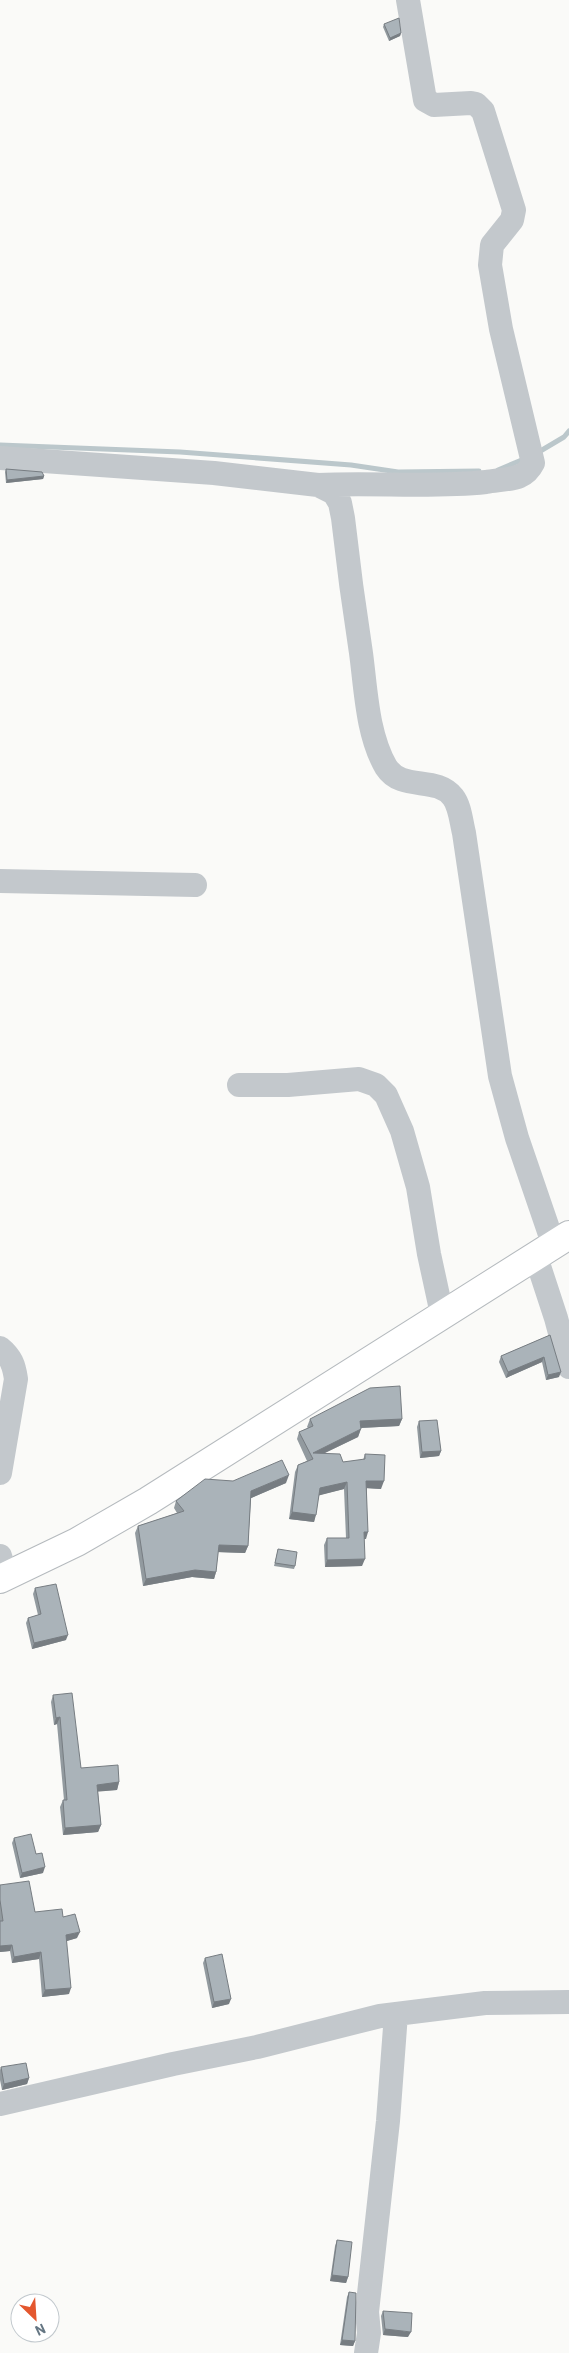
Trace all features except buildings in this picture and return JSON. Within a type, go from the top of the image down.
[{"type":"main road","points":[[2,1570],[77,1542],[148,1501],[442,1314],[553,1246]]},
{"type":"street","points":[[0,458],[214,473],[318,485],[355,483],[468,484],[521,476],[529,470],[532,456],[501,329],[490,265],[492,245],[512,220],[514,210],[483,111],[476,104],[471,103],[434,105],[425,100],[408,0]]},
{"type":"street","points":[[318,485],[334,493],[340,503],[368,707],[377,747],[385,765],[396,778],[411,784],[434,786],[448,792],[458,806],[464,832],[500,1076],[517,1138],[553,1246],[556,1318],[569,1367]]},
{"type":"street","points":[[0,881],[195,885]]},
{"type":"street","points":[[239,1085],[288,1085],[359,1079],[376,1085],[386,1095],[393,1106],[402,1132],[418,1188],[429,1254],[442,1314]]},
{"type":"street","points":[[0,1348],[8,1354],[14,1364],[16,1379],[0,1473]]},
{"type":"street","points":[[0,2104],[396,2014],[485,2003],[569,2002]]},
{"type":"street","points":[[366,2353],[369,2333],[367,2312],[389,2113],[396,2014]]},
{"type":"waterway","points":[[537,453],[564,437],[569,431]]},
{"type":"waterway","points":[[0,445],[180,452],[351,465],[398,472],[479,471]]},
{"type":"waterway","points":[[498,470],[524,459]]}]
